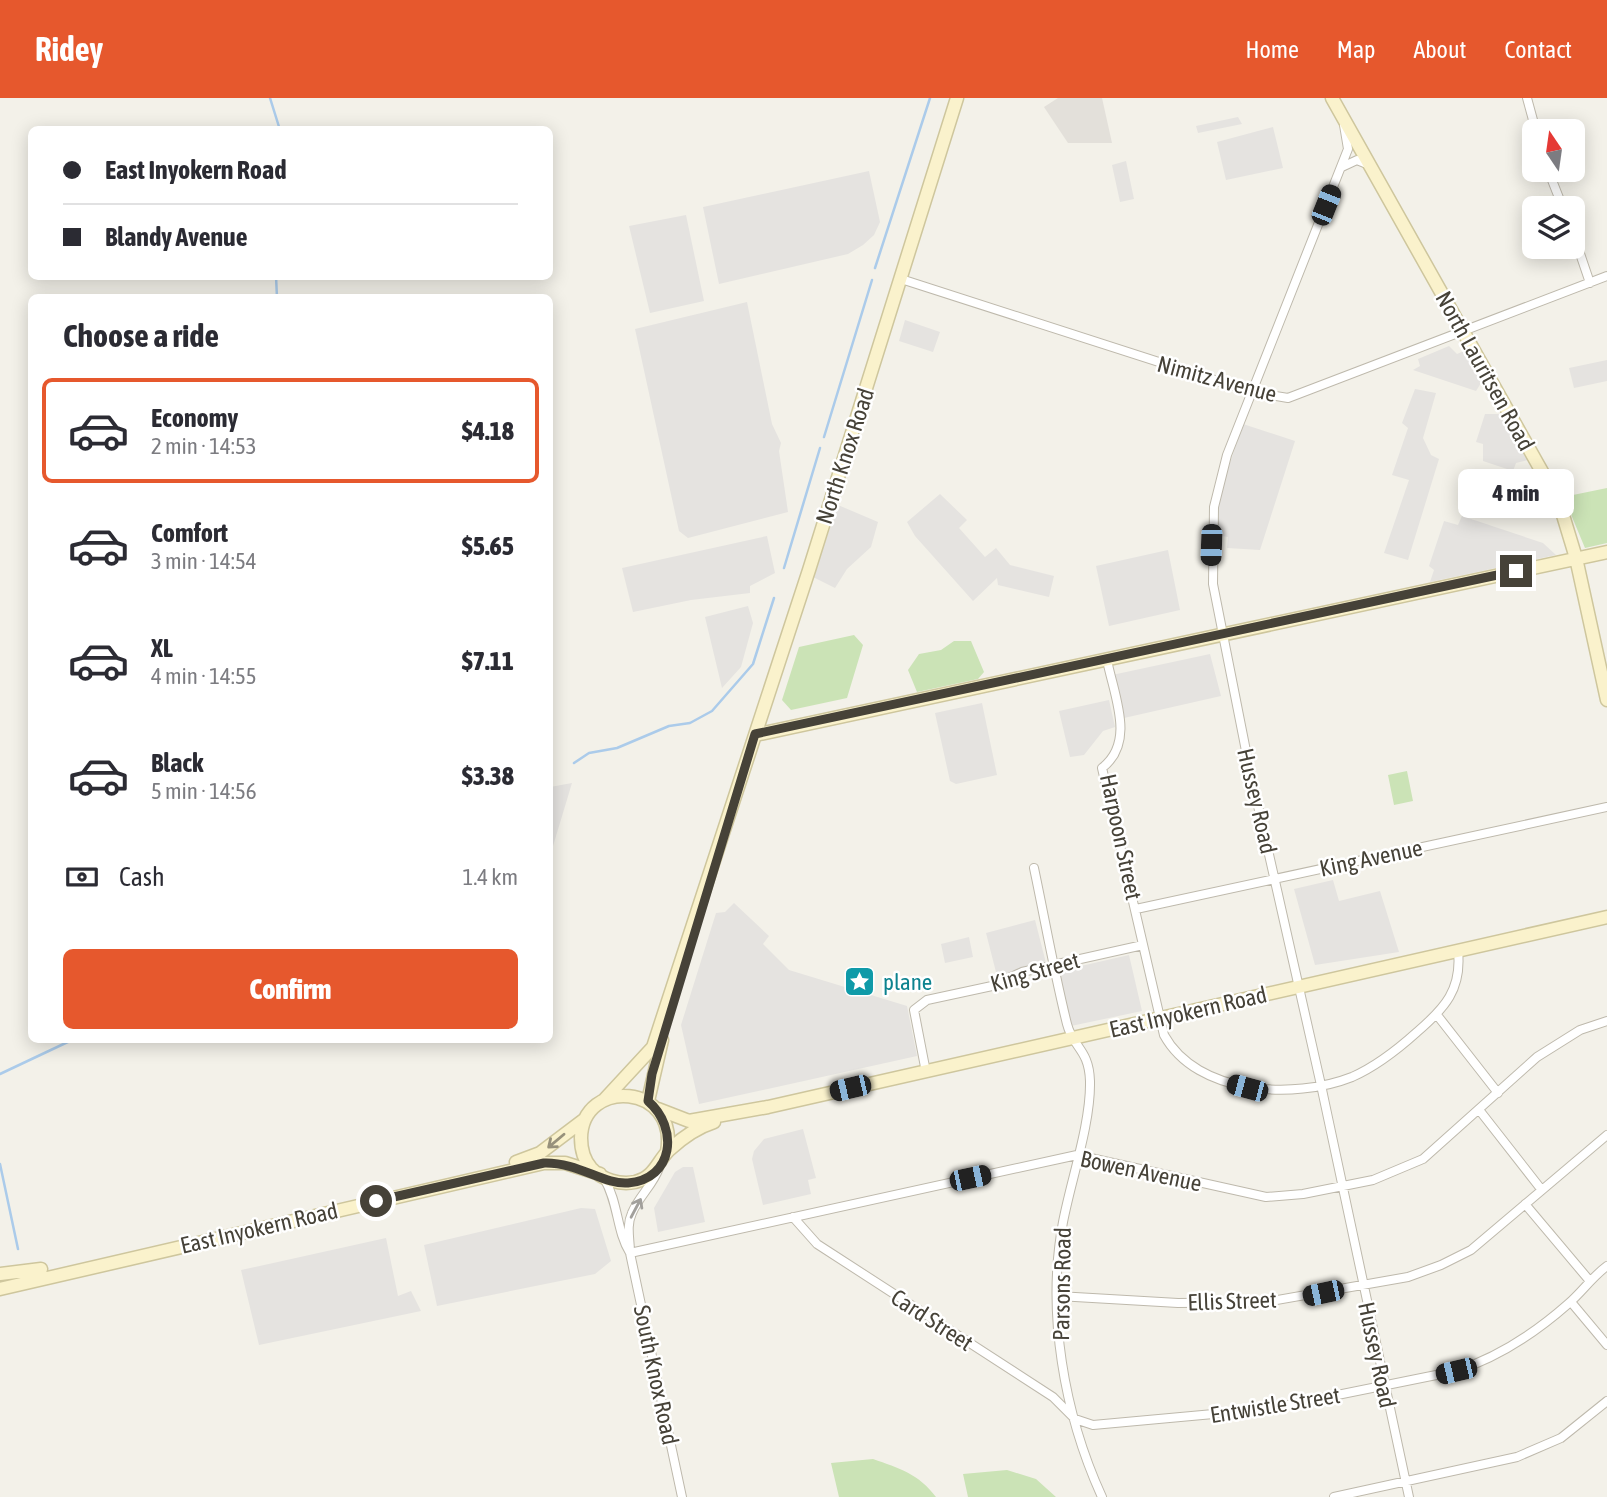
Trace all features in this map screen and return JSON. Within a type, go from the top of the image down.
[{"type":"street","name":"North Knox Road","points":[[604,1100],[653,1047],[957,98]]},
{"type":"street","points":[[1527,98],[1533,119]]},
{"type":"street","name":"North Lauritsen Road","points":[[1336,99],[1343,119],[1559,502],[1576,558],[1607,700]]},
{"type":"street","name":"Hussey Road","points":[[1343,119],[1348,149],[1342,167],[1227,455],[1214,508],[1211,559],[1222,635],[1409,1497]]},
{"type":"street","points":[[1342,167],[1357,160],[1369,165]]},
{"type":"street","points":[[1582,259],[1590,283]]},
{"type":"street","name":"Nimitz Avenue","points":[[901,279],[1270,397],[1302,394],[1607,276]]},
{"type":"street","points":[[1264,365],[1262,384],[1270,397]]},
{"type":"street","points":[[755,734],[1607,552]]},
{"type":"street","name":"Harpoon Street","points":[[1107,660],[1121,739],[1116,755],[1102,768],[1164,1035],[1177,1053],[1218,1078],[1263,1090],[1321,1085],[1352,1076],[1383,1060],[1437,1014],[1452,994],[1460,971],[1458,951]]},
{"type":"street","name":"King Avenue","points":[[1136,909],[1607,807]]},
{"type":"street","name":"North Knox Road","points":[[653,1105],[661,1044],[731,820],[730,813]]},
{"type":"street","name":"Parsons Road","points":[[1034,868],[1068,1026],[1088,1060],[1090,1082],[1062,1226],[1058,1296],[1062,1365],[1075,1419],[1102,1497]]},
{"type":"street","name":"East Inyokern Road","points":[[653,1105],[689,1121],[768,1107],[1607,917]]},
{"type":"street","name":"King Street","points":[[926,1072],[914,1010],[927,1000],[992,986],[1022,972],[1143,945]]},
{"type":"street","points":[[1437,1014],[1498,1093]]},
{"type":"street","name":"Bowen Avenue","points":[[630,1253],[1077,1155],[1266,1197],[1342,1186],[1389,1175],[1423,1159],[1560,1041],[1607,1021]]},
{"type":"street","points":[[618,1096],[634,1096],[653,1105],[668,1129],[667,1152],[659,1168],[638,1181],[626,1183],[601,1175],[584,1158],[581,1145],[585,1119],[604,1100],[618,1096]]},
{"type":"street","name":"East Inyokern Road","points":[[667,1152],[706,1125],[768,1107]]},
{"type":"street","points":[[1479,1111],[1541,1189]]},
{"type":"street","name":"East Inyokern Road","points":[[0,1274],[27,1272],[525,1160],[540,1153],[585,1119]]},
{"type":"street","name":"Ellis Street","points":[[1058,1296],[1178,1303],[1266,1302],[1408,1277],[1460,1257],[1607,1135]]},
{"type":"street","name":"East Inyokern Road","points":[[0,1289],[534,1165],[565,1163],[601,1175]]},
{"type":"street","name":"South Knox Road","points":[[659,1168],[655,1179],[631,1214],[630,1253],[682,1497]]},
{"type":"street","name":"South Knox Road","points":[[601,1175],[615,1197],[624,1244],[630,1253]]},
{"type":"street","points":[[1525,1204],[1589,1280]]},
{"type":"street","name":"Card Street","points":[[793,1217],[817,1244],[1053,1396],[1075,1419]]},
{"type":"street","name":"Entwistle Street","points":[[1075,1419],[1093,1425],[1233,1414],[1384,1387],[1482,1363],[1528,1336],[1571,1302],[1589,1280],[1607,1266]]},
{"type":"street","points":[[1571,1302],[1607,1345]]},
{"type":"street","points":[[1334,1497],[1517,1457],[1561,1438],[1607,1401]]},
{"type":"shaded area","points":[[1058,98],[1102,98],[1112,143],[1068,143],[1044,107]]},
{"type":"shaded area","points":[[1238,117],[1242,124],[1198,133],[1196,126]]},
{"type":"shaded area","points":[[1273,127],[1283,168],[1226,180],[1217,142]]},
{"type":"shaded area","points":[[1126,161],[1134,199],[1120,202],[1112,165]]},
{"type":"shaded area","points":[[869,171],[880,222],[874,235],[863,245],[848,254],[719,284],[703,207]]},
{"type":"shaded area","points":[[686,215],[704,301],[650,313],[629,226]]},
{"type":"shaded area","points":[[747,302],[772,424],[781,443],[779,451],[788,512],[688,538],[679,531],[635,329]]},
{"type":"shaded area","points":[[905,320],[940,332],[933,352],[899,341]]},
{"type":"shaded area","points":[[1449,346],[1457,354],[1464,351],[1481,383],[1476,391],[1413,370],[1420,366],[1418,359]]},
{"type":"shaded area","points":[[1607,360],[1607,381],[1574,388],[1569,368]]},
{"type":"shaded area","points":[[1415,389],[1436,393],[1423,438],[1431,455],[1439,459],[1408,560],[1384,553],[1409,480],[1392,475],[1408,428],[1402,423]]},
{"type":"shaded area","points":[[1485,414],[1498,414],[1508,421],[1528,460],[1516,463],[1513,471],[1483,461],[1483,444],[1476,442]]},
{"type":"shaded area","points":[[1243,424],[1295,441],[1260,550],[1227,548],[1228,537],[1215,535],[1218,499]]},
{"type":"shaded area","points":[[940,494],[967,520],[959,528],[985,557],[996,548],[1010,565],[1054,576],[1049,597],[998,585],[997,578],[973,601],[915,536],[907,522]]},
{"type":"shaded area","points":[[838,505],[878,522],[871,547],[847,569],[835,588],[813,577]]},
{"type":"shaded area","points":[[1462,516],[1543,543],[1556,555],[1430,582],[1434,570],[1429,566],[1444,521],[1458,525]]},
{"type":"shaded area","points":[[767,536],[775,573],[750,586],[750,593],[691,600],[633,612],[622,568]]},
{"type":"shaded area","points":[[1168,550],[1180,610],[1109,626],[1096,566]]},
{"type":"shaded area","points":[[748,606],[753,623],[741,667],[722,688],[705,617]]},
{"type":"shaded area","points":[[1210,654],[1221,696],[1124,718],[1112,675]]},
{"type":"shaded area","points":[[1109,700],[1115,727],[1103,731],[1084,755],[1070,757],[1059,711]]},
{"type":"shaded area","points":[[982,703],[997,775],[956,784],[950,781],[935,713]]},
{"type":"shaded area","points":[[572,783],[553,846],[553,786]]},
{"type":"shaded area","points":[[1333,880],[1339,901],[1380,891],[1399,952],[1315,965],[1294,889]]},
{"type":"shaded area","points":[[734,903],[769,936],[763,944],[789,970],[907,1006],[917,1056],[699,1104],[681,1025],[716,913],[725,912]]},
{"type":"shaded area","points":[[1035,920],[1046,963],[997,976],[986,933]]},
{"type":"shaded area","points":[[969,937],[973,957],[945,963],[941,944]]},
{"type":"shaded area","points":[[1129,955],[1142,1011],[1071,1026],[1059,971]]},
{"type":"shaded area","points":[[803,1129],[816,1178],[808,1180],[811,1194],[763,1205],[752,1159],[754,1151],[764,1139]]},
{"type":"shaded area","points":[[683,1167],[693,1167],[705,1222],[658,1232],[654,1208],[675,1172]]},
{"type":"shaded area","points":[[581,1208],[595,1209],[611,1261],[595,1274],[437,1306],[424,1245]]},
{"type":"shaded area","points":[[386,1238],[398,1296],[411,1291],[421,1311],[259,1345],[241,1270]]},
{"type":"green space","points":[[1607,488],[1607,543],[1585,548],[1565,500],[1573,495]]},
{"type":"green space","points":[[854,635],[863,645],[847,698],[791,710],[782,700],[799,647]]},
{"type":"green space","points":[[954,641],[971,641],[984,672],[978,679],[917,692],[908,670],[919,654],[941,650]]},
{"type":"green space","points":[[1407,771],[1413,801],[1394,805],[1388,775]]},
{"type":"green space","points":[[873,1459],[915,1477],[936,1497],[839,1497],[831,1463]]},
{"type":"green space","points":[[1007,1470],[1036,1479],[1056,1497],[968,1497],[963,1474]]},
{"type":"waterway","points":[[270,98],[279,126]]},
{"type":"waterway","points":[[875,268],[930,98]]},
{"type":"waterway","points":[[276,280],[277,294]]},
{"type":"waterway","points":[[824,437],[872,280]]},
{"type":"waterway","points":[[784,568],[820,448]]},
{"type":"waterway","points":[[574,763],[589,753],[617,748],[669,726],[690,723],[712,711],[753,664],[774,598]]},
{"type":"waterway","points":[[0,1074],[66,1043]]},
{"type":"waterway","points":[[0,1164],[18,1249]]},
{"type":"place","name":"plane","points":[[860,982]]},
{"type":"route","points":[[376,1201],[544,1163],[565,1163],[600,1174],[613,1182],[626,1183],[638,1181],[659,1168],[669,1141],[664,1119],[648,1101],[652,1074],[755,734],[1516,571]]}]
